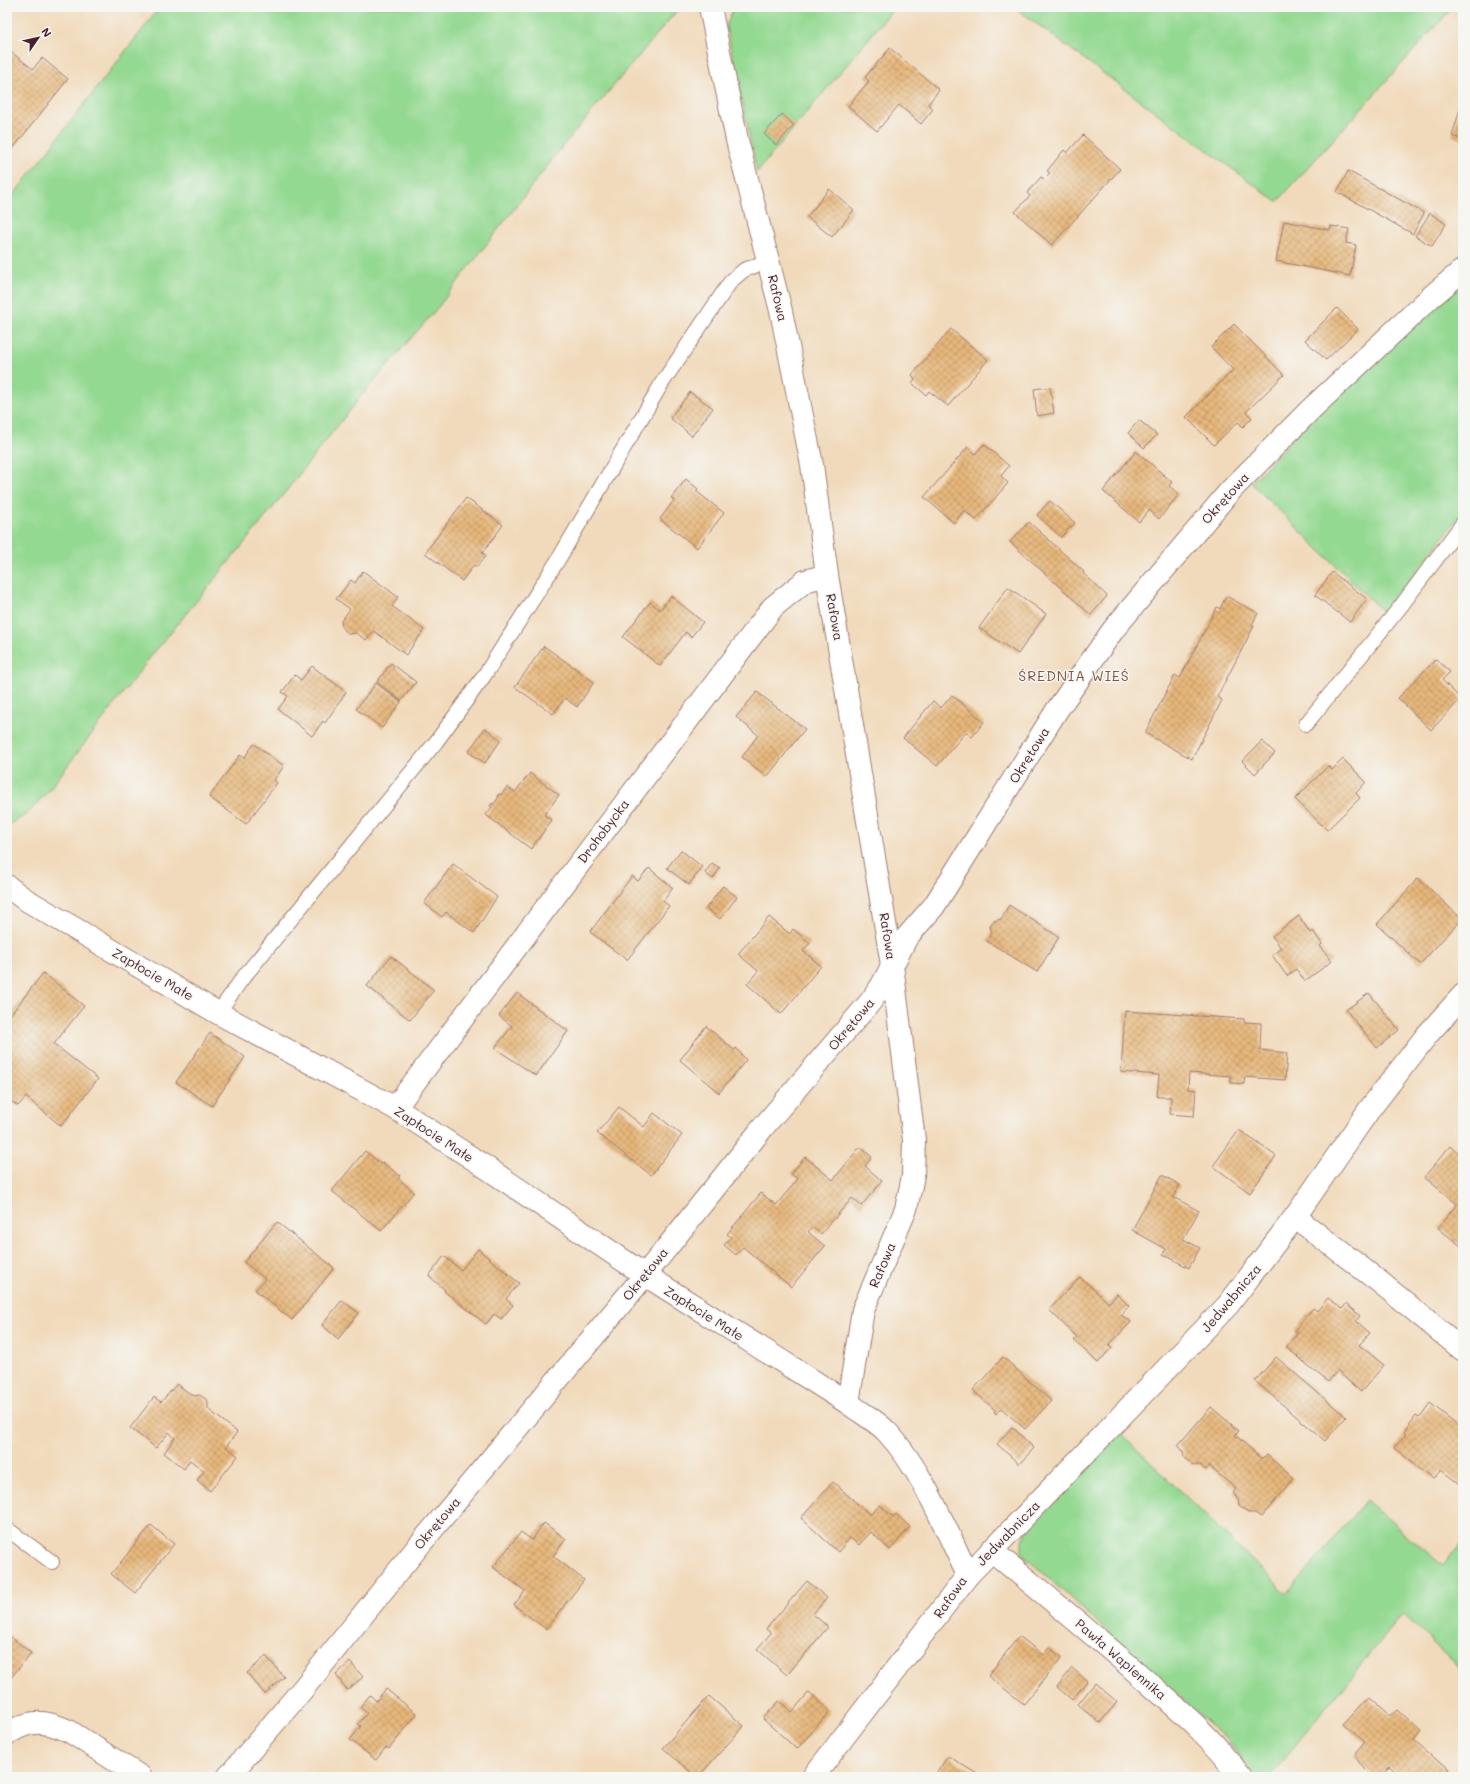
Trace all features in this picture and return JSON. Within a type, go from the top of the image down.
[{"type":"street","name":"Rafowa","points":[[710,7],[737,140],[768,260],[794,372],[812,465],[828,575],[892,965],[914,1140],[913,1176],[906,1209],[863,1310],[848,1404],[886,1431],[902,1450],[917,1472],[968,1575],[814,1777]]},
{"type":"street","name":"Okrętowa","points":[[228,1777],[302,1690],[421,1542],[645,1275],[764,1126],[871,1001],[882,985],[907,937],[934,906],[1057,710],[1114,630],[1172,558],[1229,492],[1310,410],[1432,296],[1463,270]]},
{"type":"street","name":"Drohobycka","points":[[395,1108],[773,607],[805,581],[828,575]]},
{"type":"street","name":"Zapłocie Małe","points":[[7,886],[23,898],[218,1013],[395,1108],[481,1164],[645,1275],[848,1404]]},
{"type":"street","name":"Jedwabnicza","points":[[968,1575],[1228,1306],[1295,1217],[1369,1110],[1427,1035],[1463,995]]},
{"type":"street","points":[[1295,1217],[1381,1283],[1463,1350]]},
{"type":"street","name":"Pawła Wapiennika","points":[[991,1550],[1106,1645],[1200,1728],[1225,1755],[1241,1777]]},
{"type":"street","points":[[7,1734],[28,1723],[42,1722],[56,1725],[69,1731],[141,1777]]},
{"type":"lane","points":[[218,1013],[242,979],[436,742],[471,696],[558,560],[662,383],[731,281],[744,270],[768,260]]},
{"type":"lane","points":[[1306,724],[1401,606],[1463,523]]},
{"type":"lane","points":[[7,1529],[52,1562]]},
{"type":"green space","points":[[160,7],[680,7],[562,147],[438,307],[362,395],[256,529],[152,655],[49,790],[29,812],[7,827],[7,203]]},
{"type":"green space","points":[[734,7],[895,7],[757,172],[726,26]]},
{"type":"green space","points":[[1014,7],[1453,7],[1277,202]]},
{"type":"green space","points":[[1463,283],[1463,512],[1384,613],[1251,483],[1314,416]]},
{"type":"green space","points":[[1121,1434],[1287,1594],[1366,1500],[1443,1566],[1463,1540],[1463,1672],[1403,1614],[1269,1777],[1253,1777],[1229,1742],[1022,1554],[1022,1540],[1031,1525]]},
{"type":"building","points":[[890,48],[939,90],[928,104],[933,109],[921,124],[899,105],[877,131],[848,106],[869,81],[865,77]]},
{"type":"building","points":[[7,49],[33,69],[42,58],[68,79],[7,156]]},
{"type":"building","points":[[1463,99],[1463,140],[1452,136]]},
{"type":"building","points":[[782,114],[794,125],[776,145],[764,134]]},
{"type":"building","points":[[1083,135],[1120,169],[1052,245],[1015,212],[1030,196],[1027,193],[1041,177],[1044,179],[1050,173],[1047,171],[1064,150],[1067,153]]},
{"type":"building","points":[[1348,171],[1424,213],[1413,234],[1337,192]]},
{"type":"building","points":[[829,189],[854,210],[832,237],[807,217]]},
{"type":"building","points":[[1430,213],[1446,224],[1432,246],[1415,236]]},
{"type":"building","points":[[1284,221],[1330,230],[1331,226],[1349,229],[1346,243],[1356,245],[1350,276],[1276,261]]},
{"type":"building","points":[[1337,308],[1358,329],[1326,360],[1305,340]]},
{"type":"building","points":[[1234,324],[1284,375],[1246,412],[1252,418],[1243,427],[1238,422],[1214,445],[1186,417],[1233,370],[1211,347]]},
{"type":"building","points":[[951,329],[988,360],[948,406],[929,391],[926,395],[912,383],[915,379],[912,375]]},
{"type":"building","points":[[1050,387],[1054,413],[1037,416],[1034,389]]},
{"type":"building","points":[[690,392],[713,408],[692,436],[670,418]]},
{"type":"building","points":[[1139,420],[1157,435],[1144,448],[1128,433]]},
{"type":"building","points":[[984,444],[1009,466],[1001,476],[1008,483],[976,520],[964,510],[954,523],[924,497],[968,447],[975,454]]},
{"type":"building","points":[[1136,451],[1172,482],[1169,486],[1179,494],[1159,519],[1149,510],[1139,522],[1103,491]]},
{"type":"building","points":[[686,479],[698,489],[696,491],[724,513],[697,548],[660,519],[674,500],[671,498]]},
{"type":"building","points":[[466,498],[503,525],[482,553],[486,555],[477,567],[474,565],[462,581],[425,553]]},
{"type":"building","points":[[1050,501],[1075,523],[1061,537],[1037,515]]},
{"type":"building","points":[[1029,522],[1084,572],[1083,573],[1107,596],[1091,615],[1010,542]]},
{"type":"building","points":[[363,571],[398,597],[392,606],[424,630],[406,655],[374,631],[366,640],[356,633],[349,634],[342,628],[341,621],[350,609],[336,599],[351,580],[355,583]]},
{"type":"building","points":[[1332,572],[1367,599],[1350,622],[1315,595]]},
{"type":"building","points":[[1008,587],[1046,614],[1018,654],[979,628]]},
{"type":"building","points":[[671,596],[703,622],[691,637],[686,632],[660,666],[623,637],[650,602],[660,610]]},
{"type":"building","points":[[1226,596],[1258,613],[1252,625],[1254,626],[1217,697],[1222,700],[1192,759],[1145,733],[1175,675],[1180,678],[1217,607],[1220,609]]},
{"type":"building","points":[[544,646],[594,682],[577,707],[565,698],[553,714],[515,687]]},
{"type":"building","points":[[1436,659],[1450,672],[1442,680],[1461,699],[1431,730],[1398,698]]},
{"type":"building","points":[[391,663],[416,682],[401,701],[377,682]]},
{"type":"building","points":[[312,666],[346,692],[325,723],[323,721],[312,736],[278,709],[288,696],[282,692],[295,675],[301,680]]},
{"type":"building","points":[[376,683],[401,702],[382,728],[356,709]]},
{"type":"building","points":[[757,692],[805,729],[767,777],[742,757],[758,735],[736,717]]},
{"type":"building","points":[[952,695],[984,722],[972,737],[966,732],[937,766],[903,738],[933,701],[941,708]]},
{"type":"building","points":[[485,728],[501,740],[485,763],[468,752]]},
{"type":"building","points":[[1262,741],[1275,753],[1255,774],[1242,761]]},
{"type":"building","points":[[254,744],[284,766],[274,780],[277,783],[246,824],[209,797],[240,755],[244,758]]},
{"type":"building","points":[[1343,759],[1366,782],[1356,793],[1360,798],[1327,830],[1295,799],[1328,766],[1332,770]]},
{"type":"building","points":[[530,773],[559,795],[544,815],[552,820],[531,849],[486,815],[492,807],[490,806],[492,803],[493,805],[499,797],[497,796],[499,794],[501,795],[507,787],[515,792]]},
{"type":"building","points":[[681,850],[702,867],[689,885],[667,868]]},
{"type":"building","points":[[712,863],[720,868],[713,879],[705,873]]},
{"type":"building","points":[[453,864],[497,897],[474,933],[446,912],[442,917],[424,903]]},
{"type":"building","points":[[649,868],[673,888],[663,901],[669,906],[627,960],[590,932],[632,876],[638,881]]},
{"type":"building","points":[[1418,878],[1462,919],[1420,964],[1377,924]]},
{"type":"building","points":[[723,886],[737,897],[720,919],[706,908]]},
{"type":"building","points":[[1009,905],[1059,937],[1037,972],[987,941],[992,933],[990,927],[994,921],[1001,919]]},
{"type":"building","points":[[1299,916],[1310,933],[1313,931],[1322,944],[1320,946],[1332,961],[1305,981],[1296,969],[1287,976],[1272,955],[1281,948],[1272,936]]},
{"type":"building","points":[[769,917],[790,934],[793,929],[810,943],[803,951],[821,966],[781,1014],[747,984],[758,971],[738,954]]},
{"type":"building","points":[[391,956],[434,990],[410,1020],[367,986]]},
{"type":"building","points":[[43,973],[84,1006],[54,1044],[98,1079],[61,1126],[26,1097],[18,1106],[7,1098],[7,1089],[10,1085],[7,1083],[7,1019]]},
{"type":"building","points":[[517,993],[568,1031],[536,1076],[495,1048],[512,1026],[499,1016]]},
{"type":"building","points":[[1369,993],[1399,1030],[1377,1048],[1346,1010]]},
{"type":"building","points":[[1125,1011],[1244,1019],[1244,1022],[1261,1023],[1260,1050],[1287,1053],[1285,1080],[1245,1077],[1244,1084],[1231,1083],[1231,1076],[1189,1073],[1188,1089],[1196,1090],[1194,1116],[1170,1114],[1171,1097],[1157,1097],[1159,1075],[1121,1072]]},
{"type":"building","points":[[706,1026],[734,1050],[736,1048],[746,1060],[719,1093],[680,1060]]},
{"type":"building","points":[[210,1033],[245,1057],[212,1106],[176,1082]]},
{"type":"building","points":[[619,1107],[644,1127],[654,1113],[682,1135],[651,1175],[597,1133]]},
{"type":"building","points":[[1239,1130],[1276,1156],[1250,1193],[1213,1166]]},
{"type":"building","points":[[1450,1146],[1463,1158],[1462,1247],[1438,1228],[1457,1204],[1424,1177]]},
{"type":"building","points":[[860,1147],[872,1157],[865,1166],[882,1181],[861,1206],[852,1198],[821,1234],[812,1227],[808,1232],[825,1246],[791,1287],[743,1247],[736,1255],[724,1245],[731,1237],[727,1234],[761,1193],[776,1205],[798,1179],[791,1174],[805,1157],[833,1180]]},
{"type":"building","points":[[365,1151],[381,1164],[382,1162],[400,1176],[398,1178],[414,1192],[381,1231],[332,1191]]},
{"type":"building","points":[[1162,1175],[1180,1185],[1173,1197],[1199,1211],[1183,1239],[1200,1248],[1189,1268],[1163,1254],[1166,1249],[1132,1230]]},
{"type":"building","points":[[277,1222],[334,1268],[292,1320],[255,1290],[265,1279],[244,1262]]},
{"type":"building","points":[[478,1249],[519,1283],[506,1299],[513,1305],[501,1319],[494,1314],[486,1324],[444,1291],[445,1290],[429,1276],[444,1256],[461,1270]]},
{"type":"building","points":[[1080,1277],[1109,1303],[1117,1294],[1129,1306],[1121,1315],[1131,1322],[1109,1345],[1112,1347],[1098,1363],[1074,1340],[1077,1337],[1049,1310]]},
{"type":"building","points":[[1328,1298],[1342,1309],[1346,1304],[1360,1316],[1356,1321],[1370,1333],[1359,1345],[1384,1365],[1361,1392],[1337,1371],[1328,1382],[1286,1347],[1298,1333],[1294,1331],[1313,1308],[1317,1311]]},
{"type":"building","points":[[342,1300],[359,1313],[338,1339],[322,1325]]},
{"type":"building","points":[[1003,1357],[1051,1401],[1025,1429],[1001,1408],[996,1414],[994,1412],[996,1411],[973,1390]]},
{"type":"building","points":[[1276,1357],[1346,1417],[1325,1441],[1255,1381]]},
{"type":"building","points":[[177,1384],[193,1396],[200,1395],[208,1401],[208,1409],[237,1432],[226,1447],[238,1456],[210,1491],[197,1480],[204,1471],[190,1460],[184,1469],[164,1453],[175,1438],[169,1432],[156,1448],[130,1428],[154,1397],[161,1402]]},
{"type":"building","points":[[1430,1403],[1463,1429],[1463,1487],[1441,1470],[1433,1479],[1394,1448],[1406,1434],[1404,1432],[1416,1416],[1419,1418]]},
{"type":"building","points":[[1211,1407],[1239,1431],[1235,1435],[1263,1459],[1267,1455],[1294,1479],[1261,1517],[1255,1513],[1248,1513],[1239,1505],[1238,1498],[1233,1493],[1236,1489],[1209,1466],[1206,1470],[1200,1465],[1193,1465],[1184,1458],[1183,1451],[1178,1445]]},
{"type":"building","points":[[1012,1427],[1034,1448],[1019,1464],[997,1444]]},
{"type":"building","points":[[833,1482],[870,1515],[880,1505],[893,1517],[896,1514],[910,1527],[890,1550],[871,1532],[859,1545],[850,1538],[838,1552],[801,1518]]},
{"type":"building","points":[[544,1523],[566,1539],[553,1556],[584,1580],[546,1629],[514,1605],[525,1591],[493,1567],[521,1532],[532,1540]]},
{"type":"building","points":[[151,1525],[174,1544],[135,1593],[111,1574]]},
{"type":"building","points":[[807,1581],[827,1598],[813,1614],[828,1627],[787,1675],[757,1649],[771,1633],[766,1629]]},
{"type":"building","points":[[7,1634],[31,1653],[10,1679],[7,1677]]},
{"type":"building","points":[[1019,1636],[1043,1655],[1049,1648],[1062,1657],[1024,1704],[988,1676]]},
{"type":"building","points":[[266,1656],[284,1677],[265,1694],[247,1673]]},
{"type":"building","points":[[350,1662],[363,1677],[347,1690],[336,1675]]},
{"type":"building","points":[[1072,1668],[1087,1681],[1072,1700],[1057,1687]]},
{"type":"building","points":[[1095,1683],[1117,1702],[1100,1723],[1078,1704]]},
{"type":"building","points":[[386,1689],[417,1714],[389,1749],[386,1747],[376,1760],[350,1740],[361,1726],[358,1724],[367,1713],[360,1707],[370,1695],[376,1701]]},
{"type":"building","points":[[809,1692],[830,1711],[797,1749],[763,1719],[779,1701],[792,1712]]},
{"type":"building","points":[[709,1696],[744,1726],[698,1777],[696,1777],[663,1748]]},
{"type":"building","points":[[1368,1697],[1390,1717],[1398,1710],[1421,1731],[1414,1740],[1447,1769],[1440,1777],[1400,1777],[1389,1767],[1379,1777],[1376,1777],[1354,1757],[1365,1744],[1343,1724]]},
{"type":"building","points":[[948,1756],[982,1777],[934,1777]]},
{"type":"district","name":"ŚREDNIA WIEŚ","points":[[1074,676]]}]
